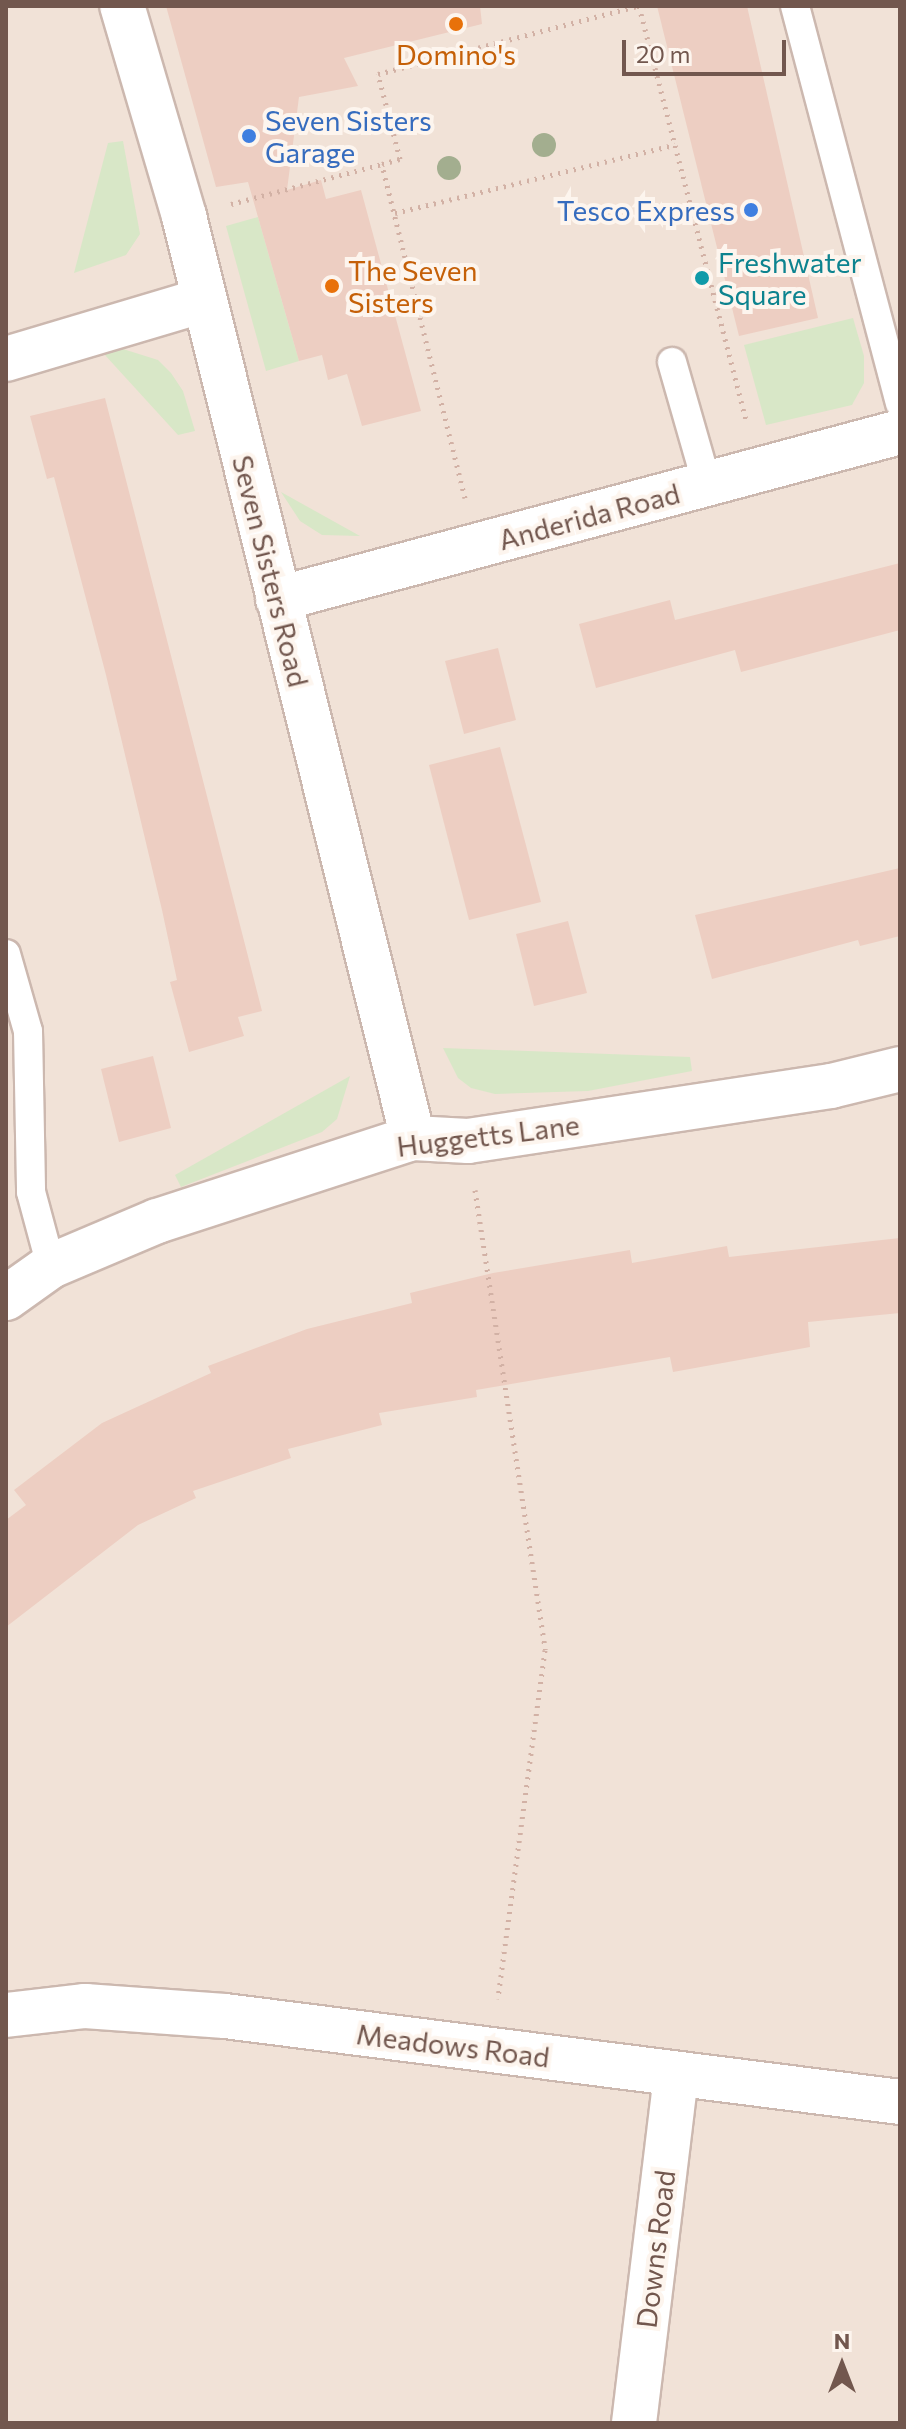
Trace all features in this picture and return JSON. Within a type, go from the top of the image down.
[{"type":"street","name":"Seven Sisters Road","points":[[122,6],[184,216],[413,1138]]},
{"type":"street","points":[[6,359],[204,300]]},
{"type":"street","name":"Anderida Road","points":[[278,599],[900,432]]},
{"type":"street","name":"Huggetts Lane","points":[[6,1298],[51,1266],[157,1221],[413,1138],[468,1141],[831,1086],[900,1069]]},
{"type":"street","name":"Meadows Road","points":[[6,2015],[85,2006],[209,2015],[900,2102]]},
{"type":"street","name":"Downs Road","points":[[634,2423],[676,2075]]},
{"type":"lane","points":[[795,6],[900,403]]},
{"type":"lane","points":[[672,362],[707,484]]},
{"type":"lane","points":[[6,954],[28,1031],[31,1192],[51,1266]]},
{"type":"path","points":[[184,216],[400,159],[378,74],[638,6],[760,471]]},
{"type":"path","points":[[395,213],[675,145]]},
{"type":"path","points":[[382,164],[477,546]]},
{"type":"path","points":[[468,1141],[545,1650],[491,2050]]},
{"type":"shaded area","points":[[6,6],[900,6],[900,2423],[6,2423]]},
{"type":"green space","points":[[123,141],[140,234],[126,255],[74,273],[108,143]]},
{"type":"green space","points":[[258,217],[299,361],[266,371],[226,226]]},
{"type":"green space","points":[[853,318],[864,356],[864,383],[852,405],[766,425],[744,345]]},
{"type":"green space","points":[[123,349],[158,360],[171,373],[183,391],[195,431],[178,435],[104,354]]},
{"type":"green space","points":[[281,492],[360,536],[322,535],[300,521]]},
{"type":"green space","points":[[443,1048],[690,1057],[692,1071],[588,1091],[495,1094],[471,1088],[458,1078]]},
{"type":"green space","points":[[350,1076],[337,1119],[322,1132],[181,1187],[175,1175]]},
{"type":"building","points":[[166,6],[480,6],[482,24],[344,58],[358,86],[299,97],[287,190],[321,180],[326,199],[361,190],[421,411],[362,426],[347,374],[328,380],[322,355],[299,361],[248,182],[216,187]]},
{"type":"building","name":"Tesco Express","points":[[657,6],[747,6],[818,318],[739,336]]},
{"type":"building","points":[[105,398],[262,1011],[238,1017],[244,1036],[189,1052],[170,982],[177,980],[162,910],[106,675],[54,477],[47,479],[30,416]]},
{"type":"building","points":[[900,563],[900,630],[741,672],[735,650],[596,688],[579,624],[670,600],[675,620]]},
{"type":"building","points":[[498,648],[516,720],[464,734],[445,661]]},
{"type":"building","points":[[500,747],[541,902],[469,920],[429,765]]},
{"type":"building","points":[[900,868],[900,936],[860,946],[858,940],[712,979],[695,915]]},
{"type":"building","points":[[568,921],[587,993],[534,1006],[516,934]]},
{"type":"building","points":[[153,1056],[171,1128],[119,1142],[101,1069]]},
{"type":"building","points":[[900,1238],[900,1313],[808,1322],[810,1347],[673,1372],[670,1357],[476,1390],[477,1397],[379,1413],[382,1425],[288,1449],[291,1458],[193,1491],[196,1498],[138,1525],[6,1627],[6,1520],[26,1505],[14,1490],[102,1423],[211,1373],[208,1366],[307,1329],[412,1303],[410,1293],[493,1273],[630,1250],[632,1263],[727,1246],[729,1257]]},
{"type":"place","name":"Domino's","points":[[456,24]]},
{"type":"place","name":"Seven Sisters Garage","points":[[249,136]]},
{"type":"place","name":"Tesco Express","points":[[751,210]]},
{"type":"place","name":"Freshwater Square","points":[[702,278]]},
{"type":"place","name":"The Seven Sisters","points":[[332,286]]}]
